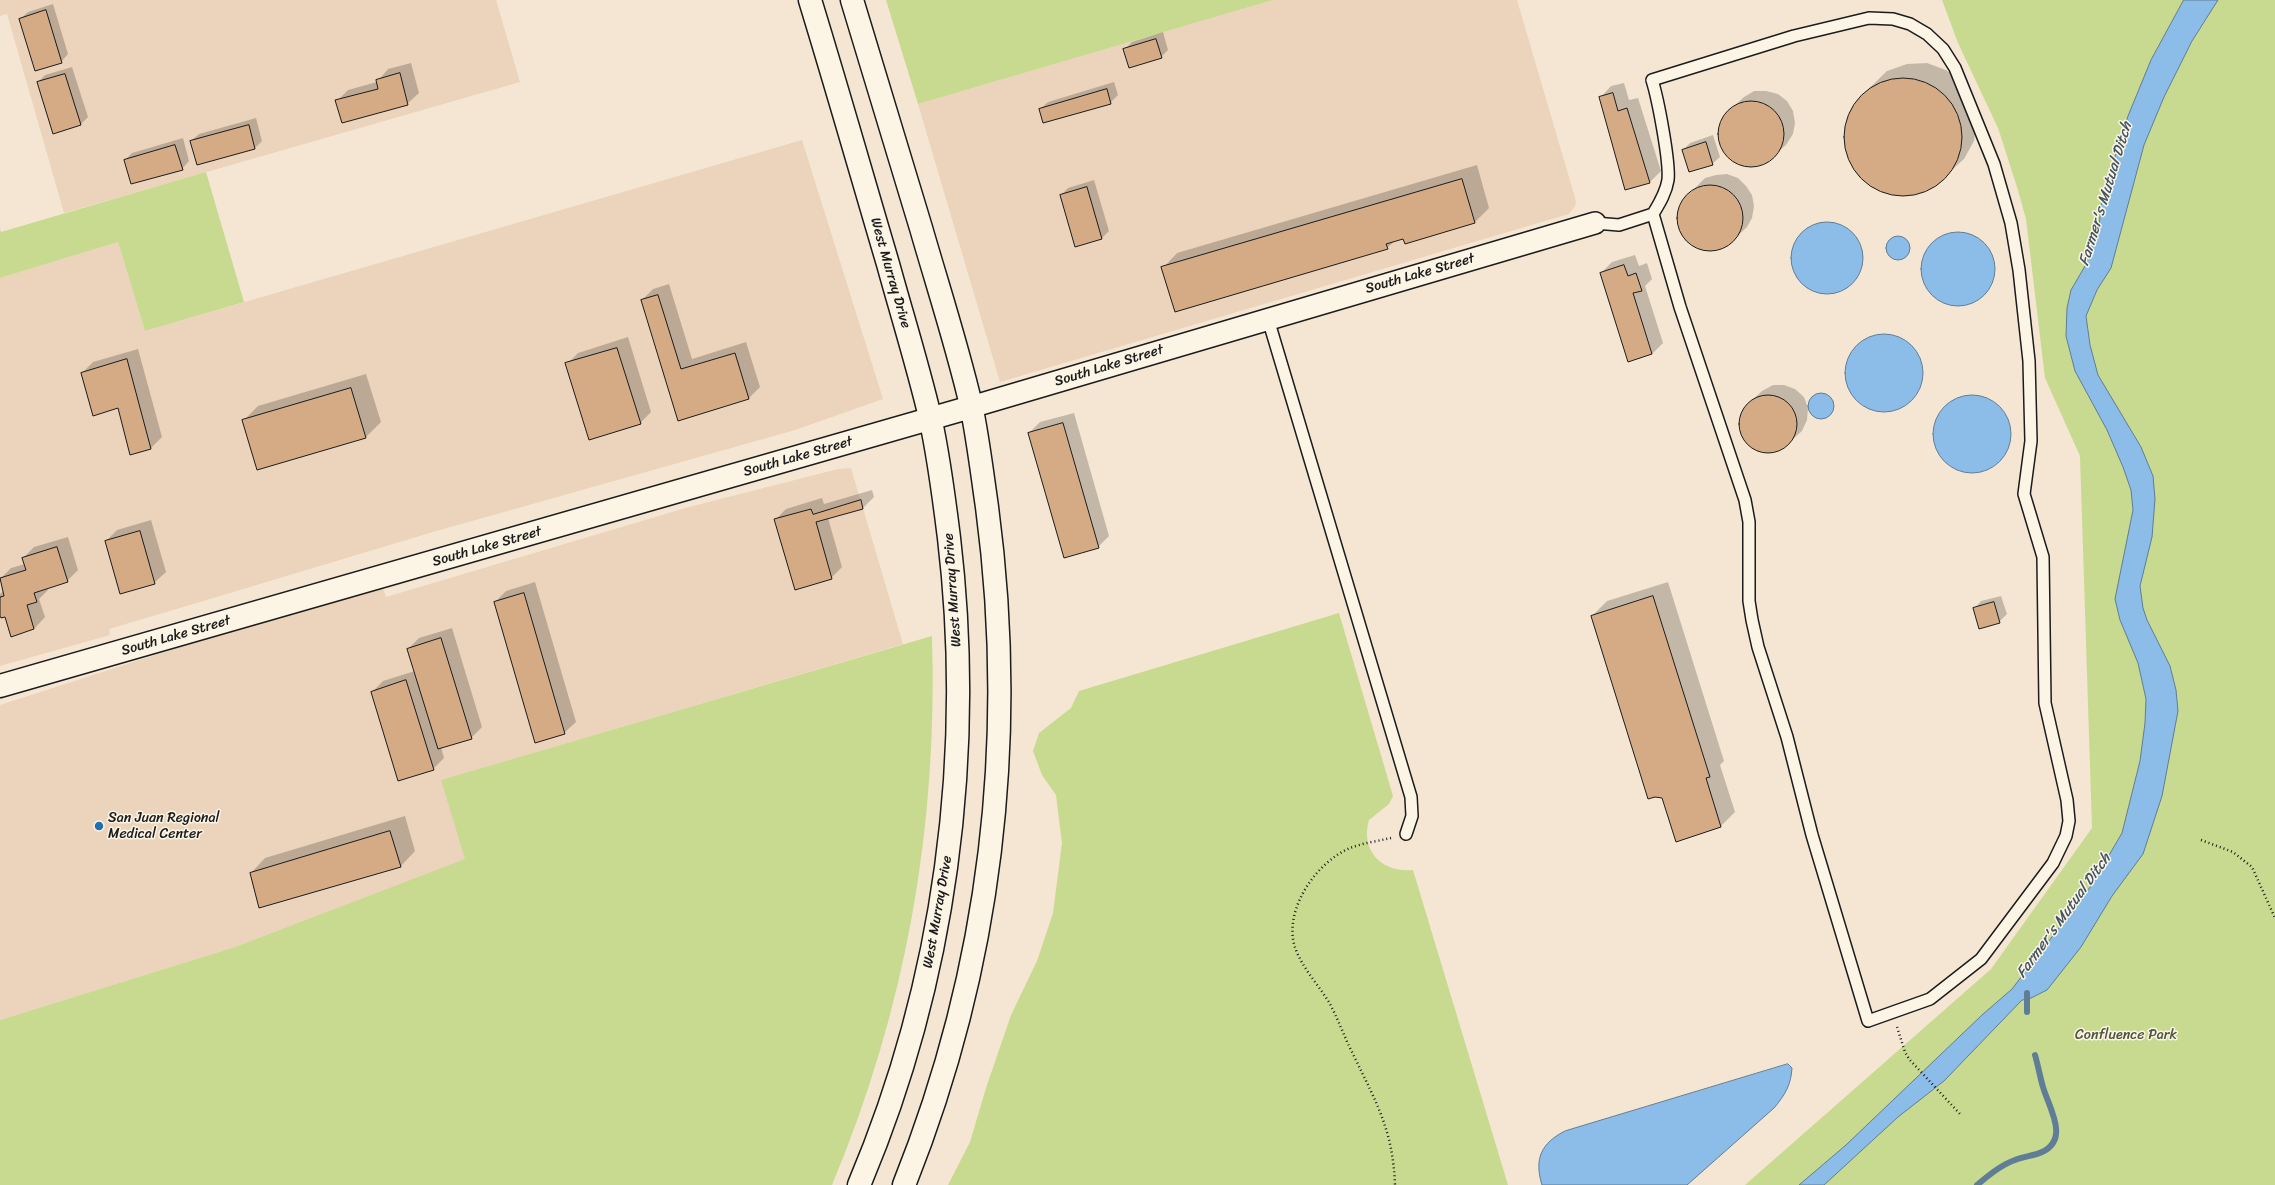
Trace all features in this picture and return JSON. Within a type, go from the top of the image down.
[{"type":"main road","name":"West Murray Drive","points":[[810,0],[904,318],[930,418],[944,494],[953,573],[957,631],[958,748],[952,834],[938,917],[910,1044],[891,1102],[859,1185]]},
{"type":"main road","points":[[852,0],[954,340],[971,407],[994,561],[998,625],[1000,711],[995,809],[985,890],[965,1000],[923,1138],[904,1185]]},
{"type":"main road","name":"South Lake Street","points":[[0,686],[971,407]]},
{"type":"street","name":"South Lake Street","points":[[971,407],[1595,223]]},
{"type":"lane","points":[[1595,223],[1619,225],[1653,214],[1662,198],[1668,180],[1666,156],[1652,80],[1794,36],[1869,18],[1893,19],[1910,24],[1927,34],[1943,49],[1955,68],[1994,164],[2011,223],[2019,270],[2029,361],[2031,442],[2024,494],[2043,557],[2045,703],[2067,800],[2069,821],[2066,836],[2053,863],[1981,959],[1930,999],[1868,1021],[1812,835],[1787,737],[1758,647],[1749,601],[1749,522],[1745,500],[1680,307],[1653,214]]},
{"type":"lane","points":[[1268,319],[1411,798],[1412,816],[1406,834]]},
{"type":"path","points":[[1395,1185],[1391,1142],[1381,1111],[1338,1018],[1302,962],[1295,945],[1293,932],[1297,908],[1304,893],[1322,867],[1350,848],[1406,834]]},
{"type":"path","points":[[2201,840],[2233,852],[2252,867],[2275,918]]},
{"type":"path","points":[[1892,1012],[1905,1052],[1909,1059],[1960,1114]]},
{"type":"shaded area","points":[[0,0],[496,0],[520,82],[64,213],[7,14],[0,16]]},
{"type":"shaded area","points":[[1273,0],[1517,0],[1576,201],[1575,206],[1569,214],[1000,382],[918,104]]},
{"type":"shaded area","points":[[802,140],[883,399],[795,430],[433,532],[109,629],[110,635],[0,666],[0,278],[118,242],[145,331]]},
{"type":"shaded area","points":[[851,468],[903,644],[442,780],[466,859],[235,947],[0,1020],[0,705],[183,646],[383,588],[386,597],[689,507],[838,469]]},
{"type":"green space","points":[[886,0],[1273,0],[918,104]]},
{"type":"green space","name":"Confluence Park","points":[[1942,0],[2275,0],[2275,1185],[1745,1185],[1991,969],[2092,828],[2080,456],[2045,378],[2026,219],[2017,187],[1998,128],[1958,43]]},
{"type":"green space","points":[[206,172],[244,302],[145,331],[118,242],[0,278],[0,229],[1,232]]},
{"type":"green space","points":[[1339,613],[1393,796],[1389,804],[1369,820],[1367,831],[1368,841],[1376,858],[1383,864],[1402,870],[1413,870],[1508,1185],[948,1185],[970,1142],[986,1088],[1011,1015],[1037,961],[1053,913],[1062,843],[1056,795],[1042,775],[1033,751],[1039,733],[1071,708],[1079,691]]},
{"type":"green space","points":[[932,636],[932,707],[929,778],[923,847],[912,916],[898,984],[880,1052],[858,1119],[832,1185],[0,1185],[0,1020],[235,947],[465,859],[441,780]]},
{"type":"water","name":"Farmer's Mutual Ditch","points":[[2184,0],[2218,0],[2192,41],[2164,97],[2144,145],[2111,268],[2097,290],[2086,316],[2090,345],[2098,375],[2141,447],[2153,476],[2155,499],[2152,537],[2140,586],[2143,608],[2147,620],[2170,666],[2176,690],[2178,711],[2162,796],[2143,854],[2112,896],[2081,947],[2047,990],[2029,999],[2022,1000],[1944,1081],[1898,1117],[1824,1185],[1799,1185],[1846,1145],[1982,1015],[2012,989],[2091,886],[2122,833],[2140,761],[2145,723],[2146,699],[2138,663],[2120,620],[2115,599],[2133,510],[2131,490],[2107,430],[2075,371],[2066,336],[2067,308],[2071,290],[2085,266],[2099,227],[2102,197],[2128,116],[2151,60]]},
{"type":"water","points":[[1820,222],[1834,222],[1841,224],[1853,232],[1861,244],[1863,258],[1861,272],[1853,284],[1841,292],[1834,294],[1820,294],[1813,292],[1801,284],[1793,272],[1791,265],[1791,251],[1793,244],[1801,232],[1813,224]]},
{"type":"water","points":[[1958,232],[1972,235],[1984,243],[1992,255],[1995,269],[1992,283],[1984,295],[1972,303],[1958,306],[1944,303],[1932,295],[1924,283],[1921,269],[1924,255],[1932,243],[1944,235]]},
{"type":"water","points":[[1898,236],[1907,239],[1910,248],[1907,257],[1898,260],[1889,257],[1886,248],[1889,239]]},
{"type":"water","points":[[1884,334],[1899,337],[1912,345],[1920,358],[1923,373],[1920,388],[1912,401],[1899,409],[1884,412],[1869,409],[1856,401],[1848,388],[1845,373],[1848,358],[1856,345],[1869,337]]},
{"type":"water","points":[[1821,393],[1830,397],[1834,406],[1830,415],[1821,419],[1812,415],[1808,406],[1812,397]]},
{"type":"water","points":[[1972,395],[1987,398],[1999,407],[2008,419],[2011,434],[2008,449],[1999,461],[1987,470],[1972,473],[1957,470],[1945,461],[1936,449],[1933,434],[1936,419],[1945,407],[1957,398]]},
{"type":"water","points":[[1788,1064],[1792,1068],[1789,1085],[1774,1108],[1687,1185],[1542,1185],[1539,1160],[1545,1147],[1550,1141],[1565,1131]]},
{"type":"building","points":[[46,10],[62,63],[35,71],[19,19]]},
{"type":"building","points":[[1156,39],[1162,58],[1129,68],[1123,49]]},
{"type":"building","points":[[400,73],[408,105],[342,123],[335,100],[378,89],[376,80]]},
{"type":"building","points":[[65,74],[81,125],[53,134],[37,82]]},
{"type":"building","points":[[1903,78],[1926,82],[1945,95],[1958,114],[1962,137],[1958,160],[1945,179],[1926,192],[1903,196],[1880,192],[1861,179],[1848,160],[1844,137],[1848,114],[1861,95],[1880,82]]},
{"type":"building","points":[[1107,89],[1111,104],[1043,123],[1039,109]]},
{"type":"building","points":[[1613,93],[1618,111],[1627,108],[1650,183],[1625,190],[1599,97]]},
{"type":"building","points":[[1751,101],[1764,104],[1774,111],[1781,121],[1784,134],[1781,147],[1774,157],[1764,164],[1751,167],[1738,164],[1728,157],[1721,147],[1718,134],[1721,121],[1728,111],[1738,104]]},
{"type":"building","points":[[249,125],[255,149],[197,165],[190,141]]},
{"type":"building","points":[[1706,142],[1713,165],[1689,172],[1682,150]]},
{"type":"building","points":[[175,145],[183,170],[131,184],[124,160]]},
{"type":"building","points":[[1462,179],[1475,223],[1405,244],[1403,239],[1386,244],[1388,249],[1175,312],[1161,267]]},
{"type":"building","points":[[1704,185],[1716,185],[1729,190],[1734,194],[1741,205],[1743,218],[1741,231],[1734,242],[1723,249],[1716,251],[1704,251],[1691,246],[1682,237],[1677,224],[1677,212],[1682,199],[1691,190]]},
{"type":"building","points":[[1087,187],[1102,239],[1075,247],[1060,195]]},
{"type":"building","points":[[1624,265],[1628,276],[1636,273],[1642,291],[1633,293],[1652,354],[1628,362],[1600,273]]},
{"type":"building","points":[[658,295],[681,369],[735,353],[749,399],[678,421],[641,300]]},
{"type":"building","points":[[617,348],[641,424],[589,440],[565,363]]},
{"type":"building","points":[[127,359],[151,449],[130,455],[118,408],[93,416],[81,373]]},
{"type":"building","points":[[351,388],[366,438],[257,470],[242,420]]},
{"type":"building","points":[[1768,395],[1779,397],[1789,403],[1795,413],[1797,424],[1795,435],[1789,445],[1779,451],[1768,453],[1757,451],[1747,445],[1741,435],[1739,424],[1741,413],[1747,403],[1757,397]]},
{"type":"building","points":[[1063,423],[1099,548],[1064,558],[1028,433]]},
{"type":"building","points":[[861,500],[863,509],[816,522],[832,579],[795,590],[774,519],[811,509],[813,514]]},
{"type":"building","points":[[140,531],[155,584],[120,594],[105,541]]},
{"type":"building","points":[[57,547],[68,582],[34,593],[37,602],[27,605],[34,629],[11,637],[5,617],[1,618],[0,616],[0,597],[4,596],[0,578],[26,570],[22,558]]},
{"type":"building","points":[[524,593],[565,734],[535,743],[494,602]]},
{"type":"building","points":[[1653,596],[1710,777],[1706,778],[1721,827],[1676,842],[1662,798],[1655,797],[1648,799],[1591,616]]},
{"type":"building","points":[[1994,602],[2000,623],[1979,629],[1973,608]]},
{"type":"building","points":[[441,638],[472,739],[438,749],[407,649]]},
{"type":"building","points":[[406,680],[434,770],[398,781],[371,692]]},
{"type":"building","points":[[390,831],[401,867],[259,908],[250,873]]},
{"type":"waterway","points":[[2027,993],[2027,1012]]},
{"type":"waterway","points":[[1977,1185],[2005,1165],[2018,1159],[2042,1152],[2050,1146],[2055,1139],[2056,1131],[2053,1113],[2043,1087],[2035,1055]]},
{"type":"place","name":"San Juan Regional Medical Center","points":[[99,826]]}]
